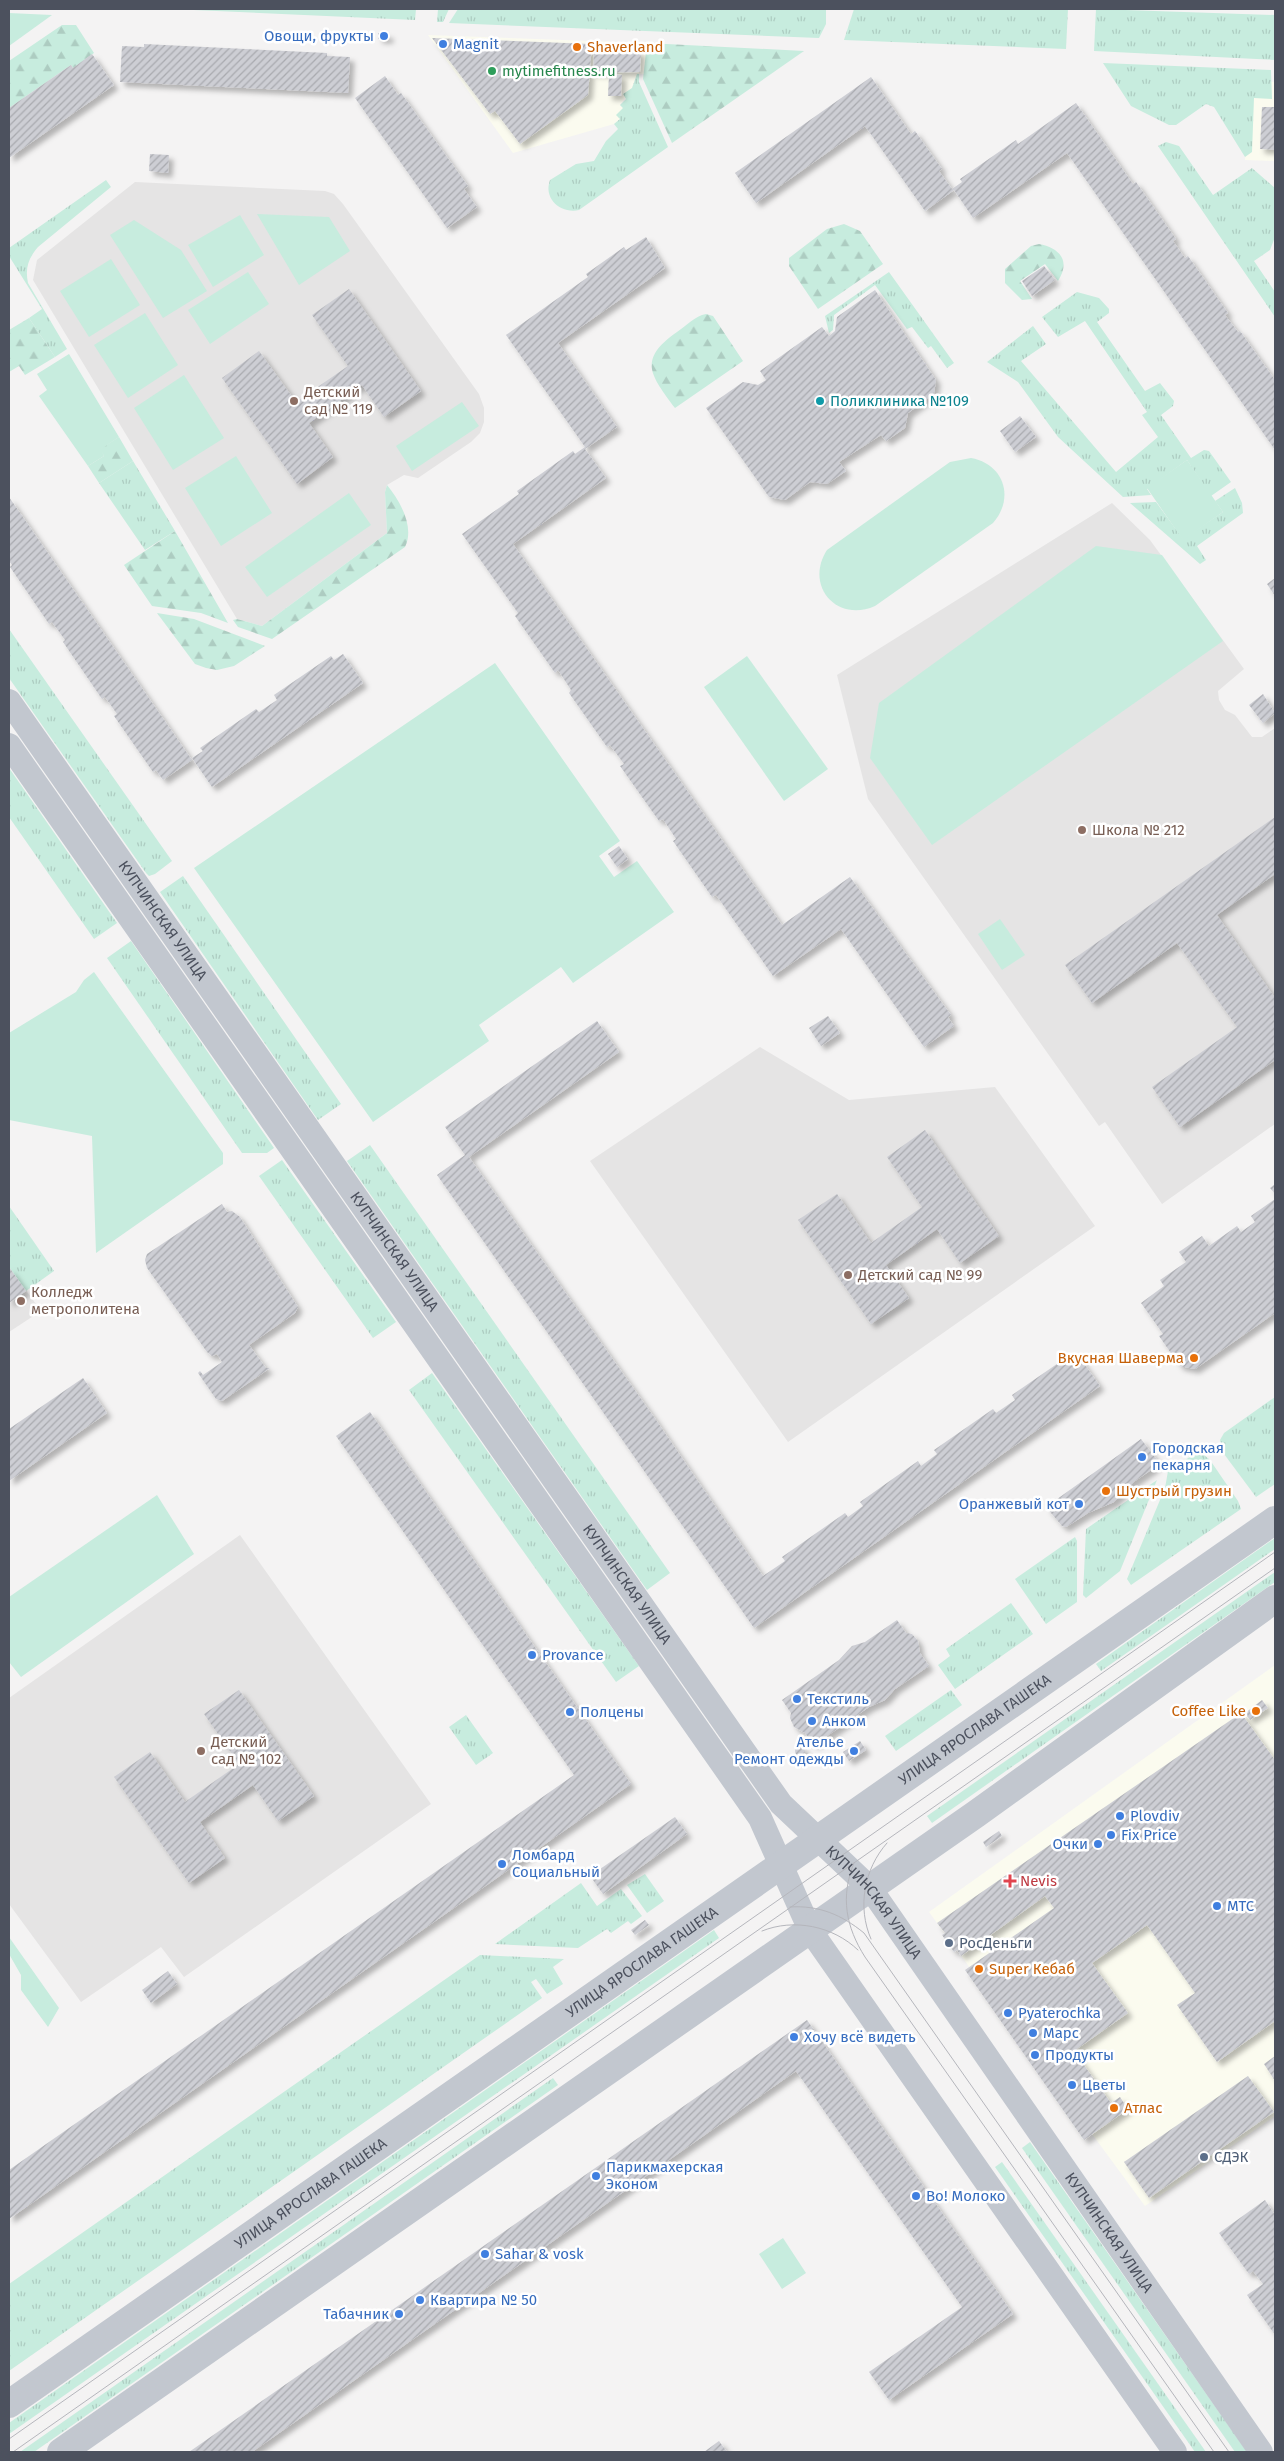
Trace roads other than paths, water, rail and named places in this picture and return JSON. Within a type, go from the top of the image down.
[{"type":"street","name":"КУПЧИНСКАЯ УЛИЦА","points":[[9,702],[781,1804],[870,1888],[1261,2452]]},
{"type":"street","name":"КУПЧИНСКАЯ УЛИЦА","points":[[9,745],[760,1818],[810,1930],[1175,2452]]},
{"type":"street","name":"УЛИЦА ЯРОСЛАВА ГАШЕКА","points":[[9,2404],[1275,1520]]},
{"type":"street","points":[[61,2452],[870,1888],[1275,1600]]},
{"type":"tram line","points":[[9,2439],[1275,1552]]},
{"type":"tram line","points":[[13,2452],[1275,1568]]},
{"type":"tram line","points":[[871,1939],[864,1914],[865,1889],[873,1864],[887,1843]]},
{"type":"tram line","points":[[854,1863],[847,1888],[846,1900],[849,1923],[858,1946],[1214,2452]]},
{"type":"tram line","points":[[790,1907],[811,1908],[830,1912],[864,1933],[1229,2452]]},
{"type":"tram line","points":[[762,1931],[787,1925],[813,1927],[837,1935],[858,1950]]},
{"type":"place","name":"Овощи, фрукты","points":[[384,36]]},
{"type":"place","name":"Magnit","points":[[443,44]]},
{"type":"place","name":"Shaverland","points":[[577,47]]},
{"type":"place","name":"mytimefitness.ru","points":[[492,71]]},
{"type":"place","name":"Детский сад № 119","points":[[294,401]]},
{"type":"place","name":"Поликлиника №109","points":[[820,401]]},
{"type":"place","name":"Школа № 212","points":[[1082,830]]},
{"type":"place","name":"Детский сад № 99","points":[[848,1275]]},
{"type":"place","name":"Колледж метрополитена","points":[[21,1301]]},
{"type":"place","name":"Вкусная Шаверма","points":[[1194,1358]]},
{"type":"place","name":"Городская пекарня","points":[[1142,1457]]},
{"type":"place","name":"Шустрый грузин","points":[[1106,1491]]},
{"type":"place","name":"Оранжевый кот","points":[[1079,1504]]},
{"type":"place","name":"Provance","points":[[532,1655]]},
{"type":"place","name":"Текстиль","points":[[797,1699]]},
{"type":"place","name":"Coffee Like","points":[[1256,1711]]},
{"type":"place","name":"Полцены","points":[[570,1712]]},
{"type":"place","name":"Анком","points":[[812,1721]]},
{"type":"place","name":"Детский сад № 102","points":[[201,1751]]},
{"type":"place","name":"Ателье Ремонт одежды","points":[[854,1751]]},
{"type":"place","name":"Plovdiv","points":[[1120,1816]]},
{"type":"place","name":"Fix Price","points":[[1111,1835]]},
{"type":"place","name":"Очки","points":[[1098,1844]]},
{"type":"place","name":"Ломбард Социальный","points":[[502,1864]]},
{"type":"place","name":"Nevis","points":[[1010,1881]]},
{"type":"place","name":"МТС","points":[[1217,1906]]},
{"type":"place","name":"РосДеньги","points":[[949,1943]]},
{"type":"place","name":"Super Кебаб","points":[[979,1969]]},
{"type":"place","name":"Pyaterochka","points":[[1008,2013]]},
{"type":"place","name":"Марс","points":[[1033,2033]]},
{"type":"place","name":"Хочу всё видеть","points":[[794,2037]]},
{"type":"place","name":"Продукты","points":[[1035,2055]]},
{"type":"place","name":"Цветы","points":[[1072,2085]]},
{"type":"place","name":"Атлас","points":[[1114,2108]]},
{"type":"place","name":"СДЭК","points":[[1204,2157]]},
{"type":"place","name":"Парикмахерская Эконом","points":[[596,2176]]},
{"type":"place","name":"Во! Молоко","points":[[916,2196]]},
{"type":"place","name":"Sahar & vosk","points":[[485,2254]]},
{"type":"place","name":"Квартира № 50","points":[[420,2300]]},
{"type":"place","name":"Табачник","points":[[399,2314]]}]
